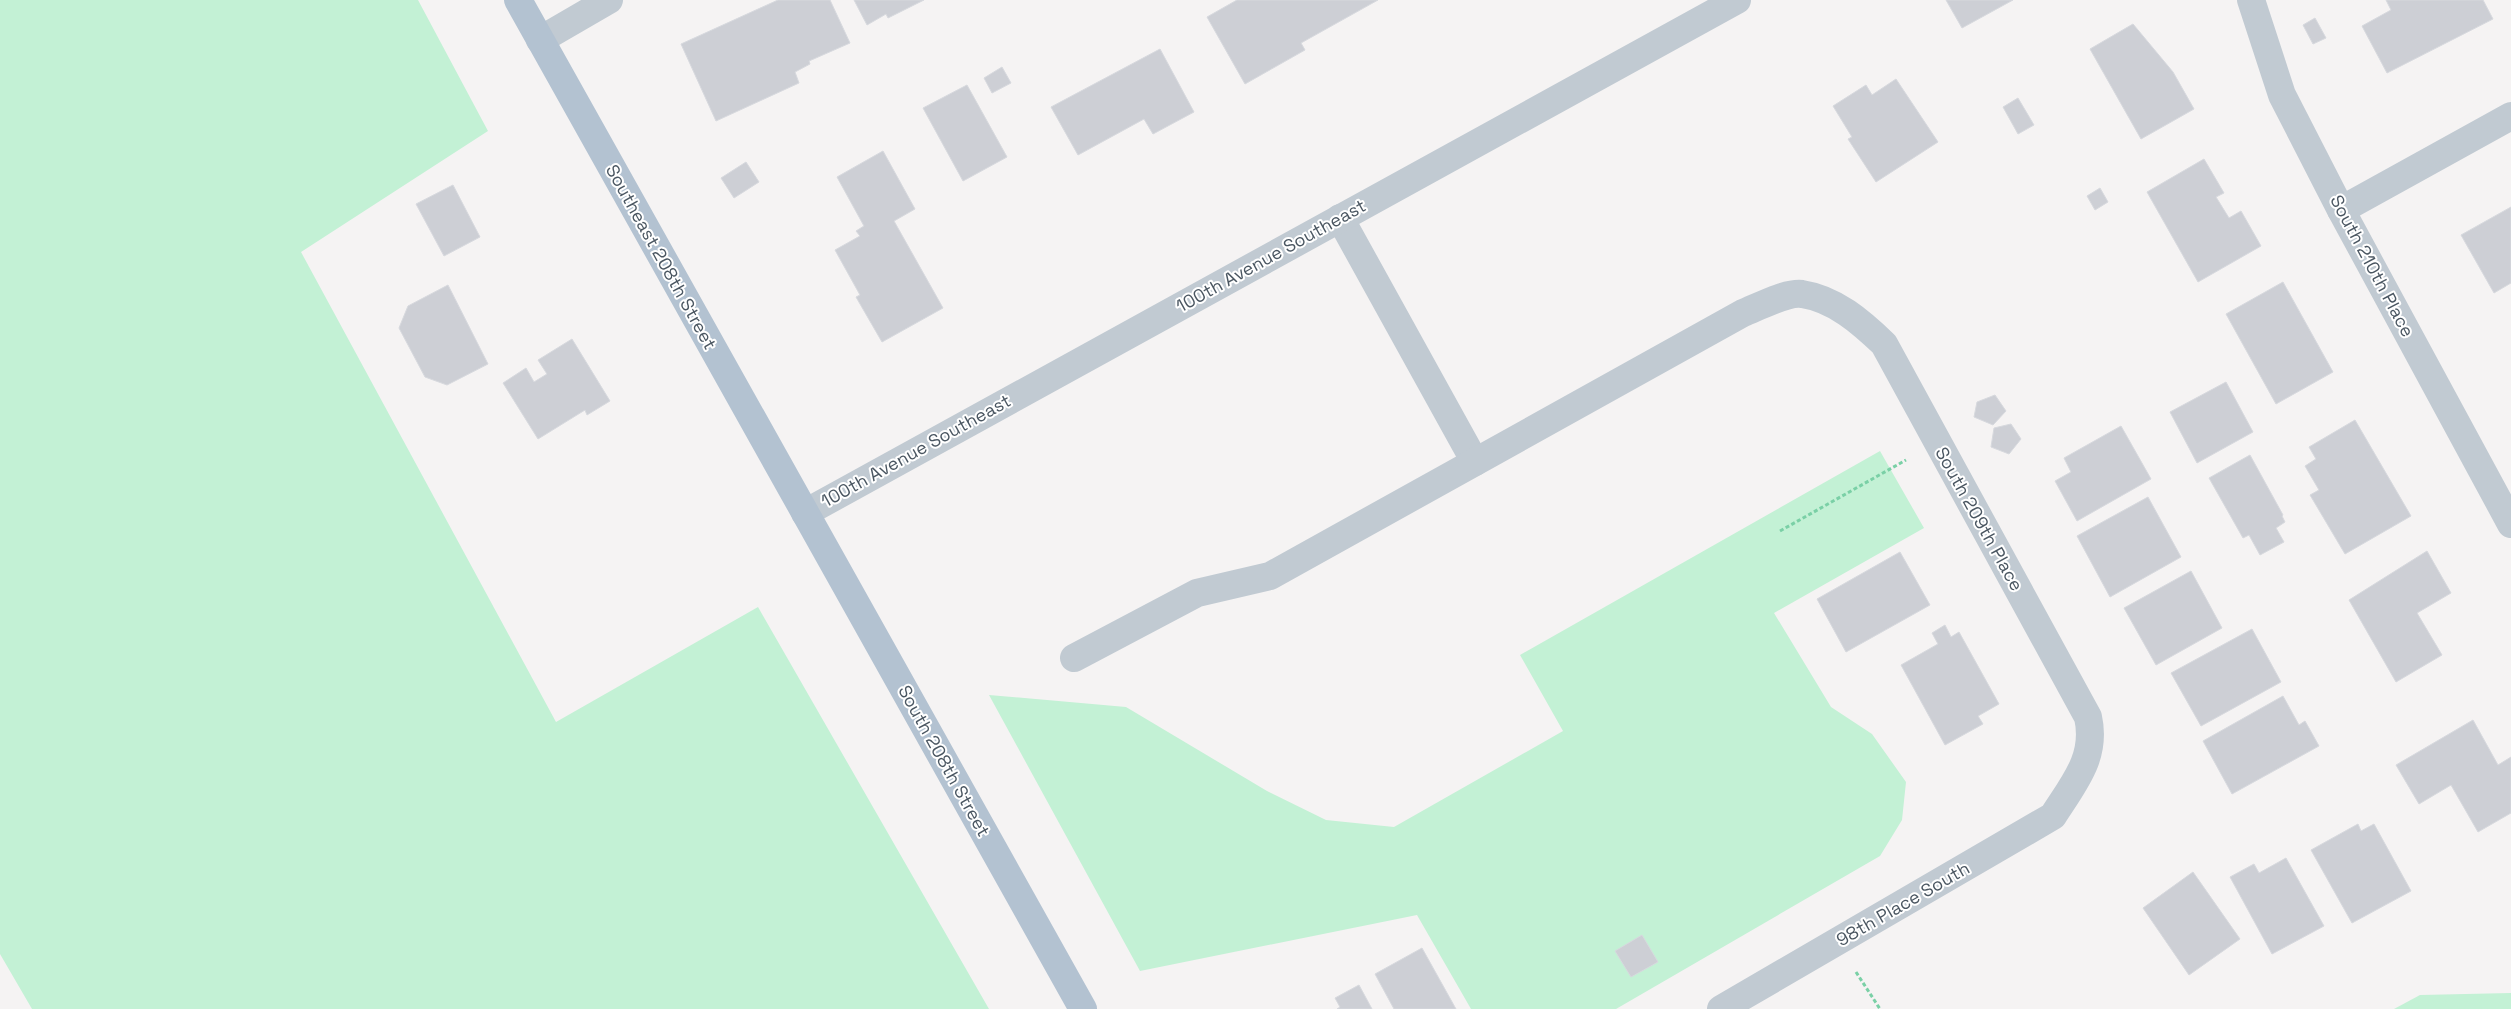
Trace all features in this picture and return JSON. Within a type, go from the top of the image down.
[{"type":"main road","name":"Southeast 208th Street","points":[[518,0],[805,513]]},
{"type":"main road","name":"South 208th Street","points":[[805,513],[1083,1009]]},
{"type":"street","points":[[540,40],[609,0]]},
{"type":"street","name":"100th Avenue Southeast","points":[[805,513],[1737,0]]},
{"type":"street","name":"South 210th Place","points":[[2251,0],[2282,95],[2341,210],[2511,524]]},
{"type":"street","points":[[2341,210],[2511,116]]},
{"type":"street","points":[[1074,658],[1197,593],[1270,576],[1475,462],[1340,218]]},
{"type":"street","name":"South 209th Place","points":[[1475,462],[1743,313],[1770,301],[1801,294],[1838,307],[1859,320],[1884,344],[2088,717],[2091,740],[2088,757],[2083,772],[2073,785]]},
{"type":"street","name":"98th Place South","points":[[1721,1009],[2053,816],[2073,785]]},
{"type":"path","points":[[1780,531],[1937,443]]},
{"type":"path","points":[[1839,941],[1860,980],[1880,1009]]},
{"type":"green space","points":[[0,0],[418,0],[488,131],[301,252],[556,722],[758,607],[989,1009],[32,1009],[0,954]]},
{"type":"green space","points":[[1880,451],[1924,528],[1774,613],[1831,707],[1872,734],[1906,782],[1902,820],[1880,856],[1616,1009],[1471,1009],[1417,915],[1140,971],[989,695],[1126,707],[1267,791],[1326,820],[1394,827],[1563,731],[1520,655]]},
{"type":"green space","points":[[2511,993],[2511,1009],[2394,1009],[2420,995]]},
{"type":"building","points":[[778,0],[830,0],[850,43],[809,61],[810,64],[795,72],[799,83],[716,121],[681,44]]},
{"type":"building","points":[[854,0],[924,0],[888,18],[886,14],[867,25]]},
{"type":"building","points":[[1237,0],[1378,0],[1301,43],[1305,50],[1245,84],[1207,17]]},
{"type":"building","points":[[1946,0],[2013,0],[1962,28]]},
{"type":"building","points":[[2386,0],[2483,0],[2493,19],[2387,73],[2362,26],[2391,10]]},
{"type":"building","points":[[2315,18],[2326,38],[2313,44],[2303,25]]},
{"type":"building","points":[[2133,24],[2173,72],[2194,109],[2141,139],[2090,49]]},
{"type":"building","points":[[1160,49],[1194,112],[1153,134],[1144,119],[1078,155],[1051,107]]},
{"type":"building","points":[[1002,67],[1011,83],[992,93],[984,78]]},
{"type":"building","points":[[1896,79],[1938,142],[1876,182],[1848,139],[1852,137],[1833,106],[1866,85],[1872,95]]},
{"type":"building","points":[[967,85],[1007,157],[963,181],[923,108]]},
{"type":"building","points":[[2018,98],[2034,125],[2018,134],[2003,107]]},
{"type":"building","points":[[883,151],[915,209],[894,221],[943,308],[882,342],[856,297],[860,295],[835,250],[860,236],[856,231],[864,226],[837,177]]},
{"type":"building","points":[[2204,159],[2224,193],[2216,197],[2229,218],[2241,211],[2261,246],[2198,282],[2147,192]]},
{"type":"building","points":[[746,162],[759,182],[734,198],[721,178]]},
{"type":"building","points":[[453,185],[480,237],[444,256],[416,204]]},
{"type":"building","points":[[2100,188],[2108,202],[2095,210],[2087,196]]},
{"type":"building","points":[[2511,207],[2511,283],[2494,293],[2461,235]]},
{"type":"building","points":[[2283,282],[2333,372],[2276,404],[2226,314]]},
{"type":"building","points":[[448,285],[488,364],[447,385],[425,377],[399,328],[408,306]]},
{"type":"building","points":[[572,339],[610,401],[587,415],[585,410],[538,439],[503,383],[526,368],[534,382],[547,374],[538,360]]},
{"type":"building","points":[[2226,382],[2253,432],[2197,463],[2170,412]]},
{"type":"building","points":[[1995,395],[2006,411],[1993,425],[1974,417],[1977,402]]},
{"type":"building","points":[[2355,420],[2411,516],[2345,554],[2310,495],[2319,490],[2305,466],[2316,459],[2309,447]]},
{"type":"building","points":[[2011,424],[2021,439],[2009,454],[1991,447],[1994,428]]},
{"type":"building","points":[[2121,426],[2151,479],[2077,521],[2055,481],[2071,472],[2064,458]]},
{"type":"building","points":[[2250,455],[2285,522],[2276,528],[2284,542],[2260,555],[2249,535],[2243,538],[2209,478]]},
{"type":"building","points":[[2148,497],[2181,557],[2110,597],[2077,536]]},
{"type":"building","points":[[2427,551],[2451,593],[2417,613],[2442,655],[2396,682],[2349,600]]},
{"type":"building","points":[[1900,552],[1930,605],[1846,652],[1817,599]]},
{"type":"building","points":[[2191,571],[2222,628],[2156,665],[2124,608]]},
{"type":"building","points":[[1945,625],[1951,637],[1959,632],[1999,704],[1978,716],[1983,724],[1945,745],[1901,665],[1938,644],[1932,633]]},
{"type":"building","points":[[2252,629],[2281,682],[2201,726],[2171,673]]},
{"type":"building","points":[[2283,696],[2299,725],[2305,721],[2319,746],[2232,794],[2203,741]]},
{"type":"building","points":[[2473,720],[2498,765],[2511,757],[2511,813],[2478,832],[2451,785],[2419,804],[2396,765]]},
{"type":"building","points":[[2358,824],[2361,831],[2374,824],[2411,891],[2352,923],[2311,850]]},
{"type":"building","points":[[2286,858],[2324,926],[2272,954],[2230,877],[2254,864],[2259,873]]},
{"type":"building","points":[[2193,872],[2240,939],[2189,975],[2143,908]]},
{"type":"building","points":[[1642,935],[1658,962],[1631,977],[1615,951]]},
{"type":"building","points":[[1422,948],[1456,1009],[1394,1009],[1375,974]]},
{"type":"building","points":[[1359,985],[1372,1009],[1337,1009],[1340,1007],[1335,998]]}]
